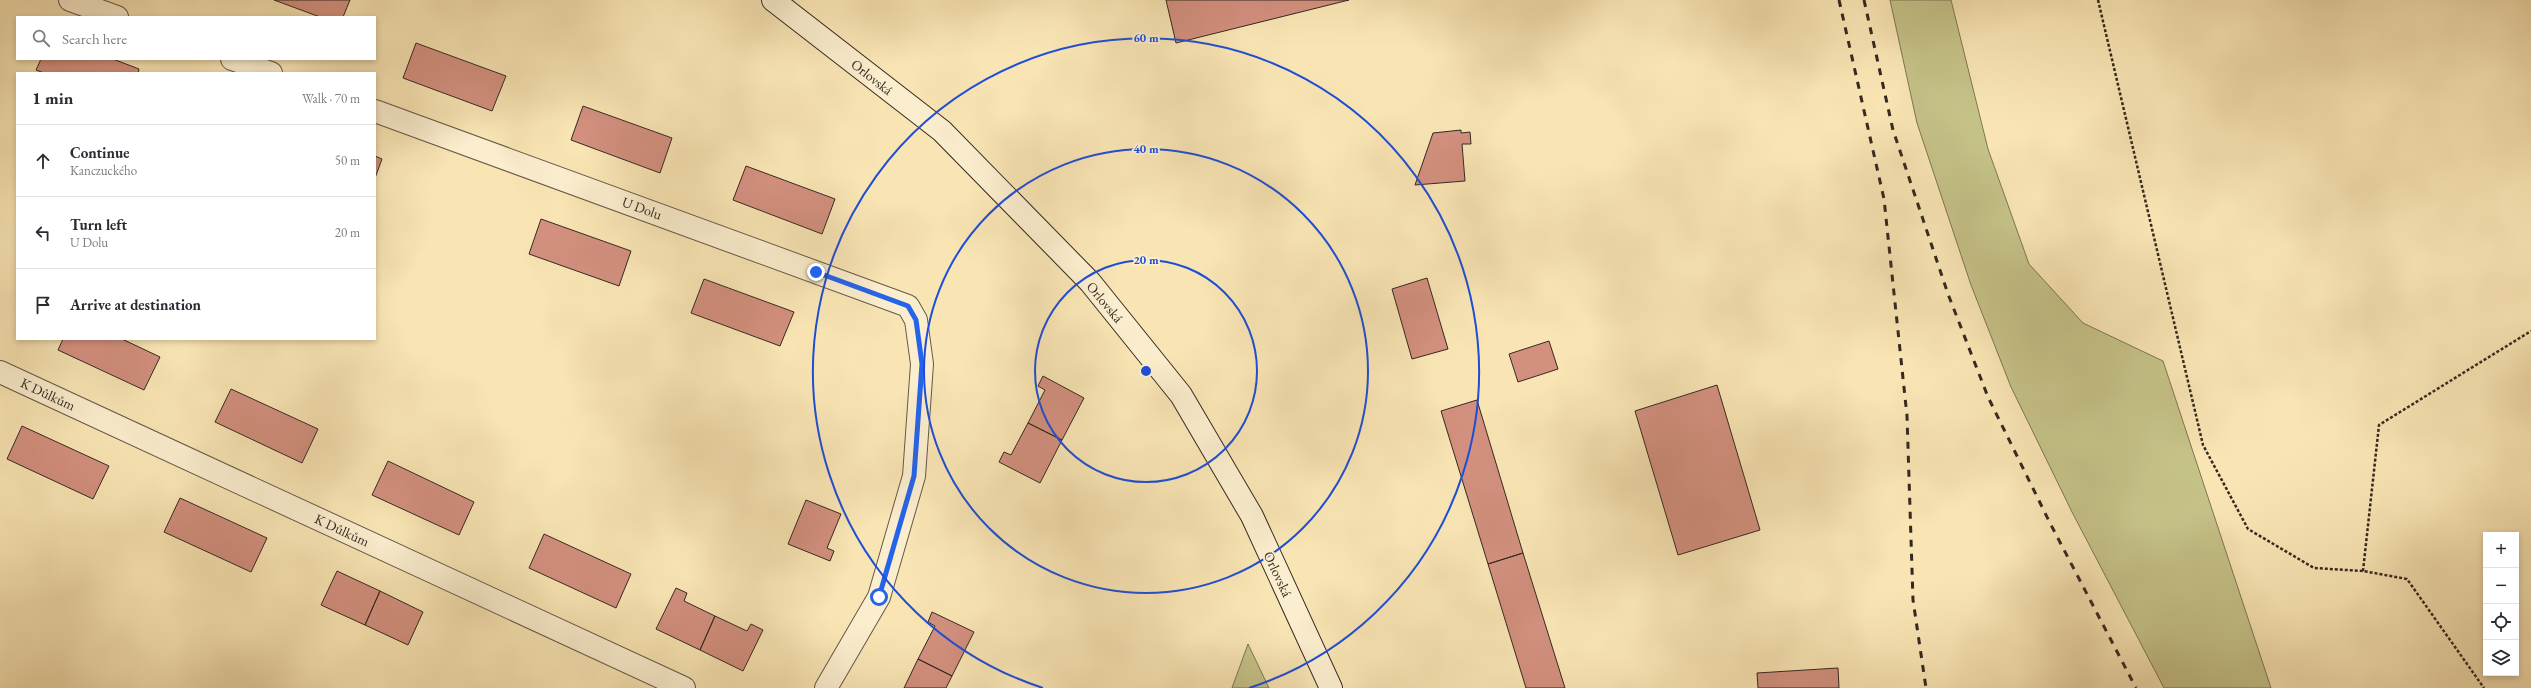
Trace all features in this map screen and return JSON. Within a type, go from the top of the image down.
[{"type":"street","points":[[70,0],[114,16]]},
{"type":"street","name":"Orlovská","points":[[773,0],[942,132],[1090,282],[1181,395],[1252,516],[1331,688]]},
{"type":"street","points":[[235,60],[268,72]]},
{"type":"street","name":"U Dolu","points":[[376,111],[908,306],[916,320],[922,364],[914,476],[879,597],[826,688]]},
{"type":"street","name":"K Důlkům","points":[[0,372],[684,688]]},
{"type":"path","points":[[2098,0],[2203,445],[2248,529],[2314,568],[2363,571],[2407,580],[2484,688]]},
{"type":"path","points":[[2363,571],[2380,425],[2531,331]]},
{"type":"shaded area","points":[[1890,0],[1951,0],[1988,149],[2029,264],[2083,323],[2163,361],[2271,688],[2164,688],[2072,512],[2011,387],[1971,285],[1917,123]]},
{"type":"shaded area","points":[[1248,644],[1269,688],[1232,688]]},
{"type":"building","points":[[274,0],[350,0],[343,16],[317,16]]},
{"type":"building","points":[[1166,0],[1349,0],[1176,43]]},
{"type":"building","points":[[416,43],[506,76],[492,111],[403,78]]},
{"type":"building","points":[[41,60],[116,60],[139,69],[138,72],[41,72],[36,70]]},
{"type":"building","points":[[583,106],[672,138],[660,173],[571,140]]},
{"type":"building","points":[[1461,130],[1461,133],[1470,132],[1471,144],[1462,144],[1465,181],[1415,185],[1433,133]]},
{"type":"building","points":[[376,156],[382,159],[376,175]]},
{"type":"building","points":[[746,166],[835,199],[822,234],[733,200]]},
{"type":"building","points":[[541,219],[631,251],[619,286],[529,254]]},
{"type":"building","points":[[1427,278],[1448,349],[1412,359],[1392,289]]},
{"type":"building","points":[[704,279],[794,312],[780,346],[691,313]]},
{"type":"building","points":[[63,340],[124,340],[160,357],[144,390],[58,350]]},
{"type":"building","points":[[1549,341],[1558,369],[1518,382],[1509,354]]},
{"type":"building","points":[[1043,376],[1084,398],[1062,440],[1028,423],[1045,390],[1038,386]]},
{"type":"building","points":[[1717,385],[1760,530],[1678,555],[1635,411]]},
{"type":"building","points":[[231,389],[318,429],[302,463],[215,422]]},
{"type":"building","points":[[1477,400],[1523,553],[1488,564],[1441,411]]},
{"type":"building","points":[[1028,423],[1062,440],[1040,483],[999,462],[1004,452],[1011,455]]},
{"type":"building","points":[[22,426],[109,466],[93,499],[7,459]]},
{"type":"building","points":[[388,461],[474,502],[459,535],[372,495]]},
{"type":"building","points":[[180,498],[267,538],[251,572],[164,532]]},
{"type":"building","points":[[806,500],[841,514],[827,548],[834,551],[830,561],[788,544]]},
{"type":"building","points":[[544,534],[631,574],[616,608],[529,568]]},
{"type":"building","points":[[1523,553],[1565,688],[1526,688],[1488,564]]},
{"type":"building","points":[[337,571],[380,591],[365,625],[321,605]]},
{"type":"building","points":[[676,588],[687,593],[684,601],[715,616],[700,650],[656,629]]},
{"type":"building","points":[[380,591],[423,612],[408,645],[365,625]]},
{"type":"building","points":[[932,612],[974,632],[952,676],[918,659],[935,626],[928,622]]},
{"type":"building","points":[[715,616],[747,631],[751,624],[763,630],[743,671],[700,650]]},
{"type":"building","points":[[918,659],[952,676],[946,688],[904,688]]},
{"type":"building","points":[[1838,668],[1839,688],[1758,688],[1757,673]]},
{"type":"railway","points":[[1839,0],[1884,199],[1907,416],[1913,600],[1926,688]]},
{"type":"railway","points":[[1864,0],[1893,130],[1948,294],[1988,397],[2050,523],[2136,688]]},
{"type":"route","points":[[816,272],[908,306],[916,320],[922,364],[914,476],[879,597]]}]
